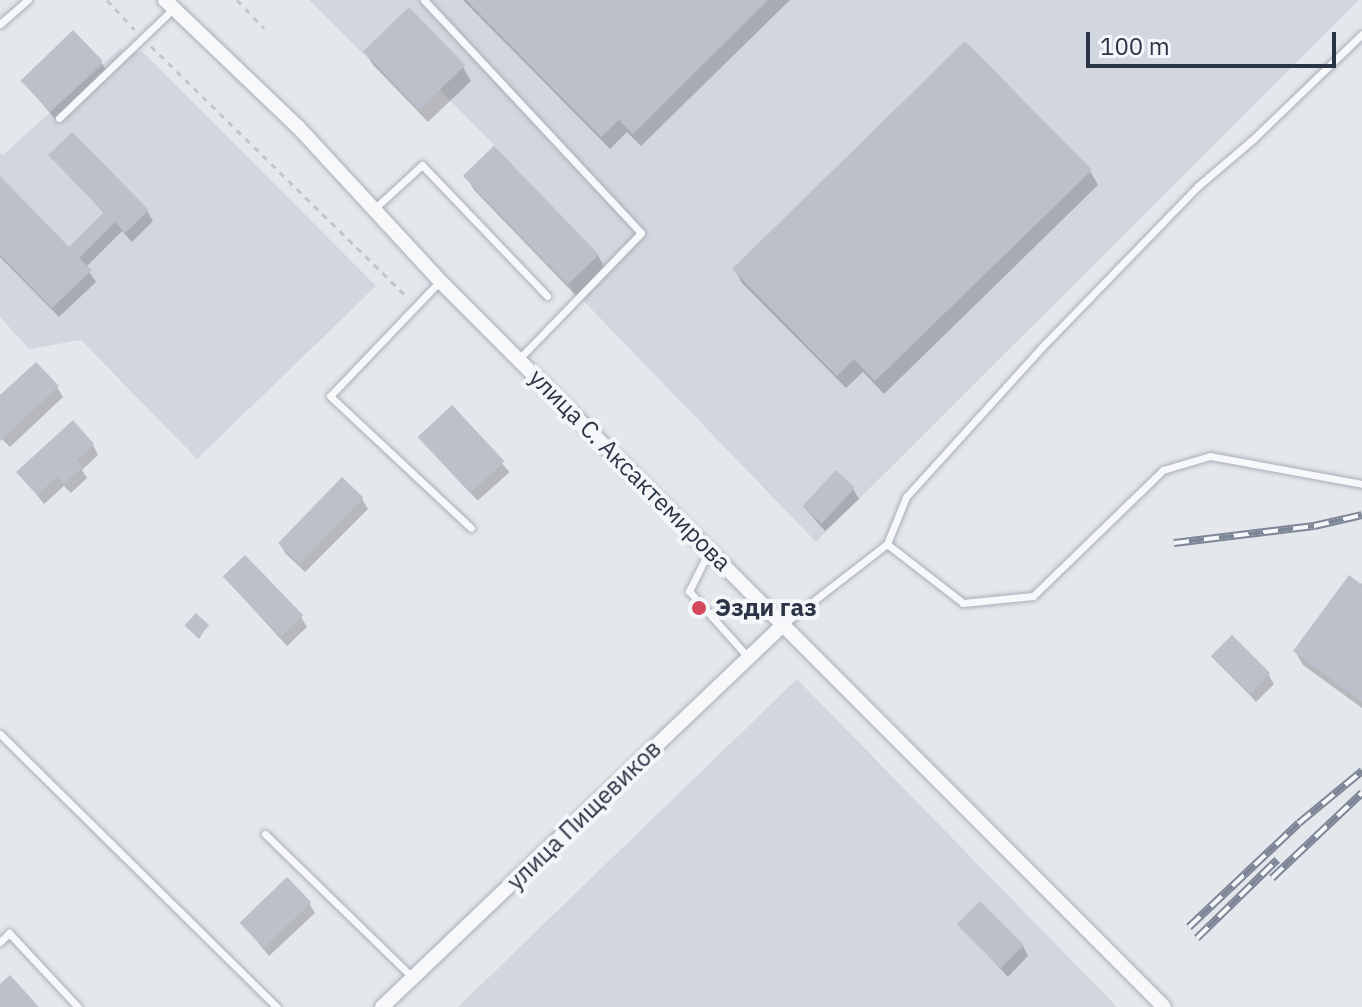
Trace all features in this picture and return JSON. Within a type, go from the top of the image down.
[{"type":"street","name":"улица С. Аксактемирова","points":[[174,3],[298,127],[440,281],[785,623],[1164,1007]]},
{"type":"street","name":"улица Пищевиков","points":[[382,1007],[785,623]]},
{"type":"lane","points":[[0,24],[28,0]]},
{"type":"lane","points":[[424,0],[641,233],[519,359]]},
{"type":"lane","points":[[59,118],[174,3]]},
{"type":"lane","points":[[785,623],[887,544],[906,497],[1042,347],[1198,186],[1252,140],[1362,34]]},
{"type":"lane","points":[[374,209],[422,165],[547,296]]},
{"type":"lane","points":[[440,281],[330,396],[471,528]]},
{"type":"lane","points":[[887,544],[963,603],[1033,596],[1163,470],[1210,456],[1362,484]]},
{"type":"lane","points":[[710,549],[689,591],[749,658]]},
{"type":"lane","points":[[0,734],[277,1007]]},
{"type":"lane","points":[[265,834],[413,978]]},
{"type":"lane","points":[[0,942],[9,933],[78,1007]]},
{"type":"path","points":[[107,0],[416,306]]},
{"type":"path","points":[[237,0],[264,28]]},
{"type":"shaded area","points":[[309,0],[1359,0],[816,542],[463,176],[494,145],[440,90],[419,109]]},
{"type":"shaded area","points":[[120,49],[143,52],[376,286],[197,459],[81,340],[29,349],[0,317],[0,153],[3,155]]},
{"type":"shaded area","points":[[797,679],[1117,1007],[458,1007]]},
{"type":"building","points":[[466,0],[768,0],[633,134],[619,120],[601,137]]},
{"type":"building","points":[[409,7],[465,65],[419,110],[363,51]]},
{"type":"building","points":[[73,30],[103,61],[50,112],[20,81]]},
{"type":"building","points":[[965,41],[1092,170],[875,381],[854,359],[837,376],[732,269]]},
{"type":"building","points":[[72,132],[149,210],[125,233],[115,222],[79,258],[92,270],[52,308],[0,255],[0,176],[69,247],[104,212],[48,155]]},
{"type":"building","points":[[494,146],[599,255],[568,284],[463,176]]},
{"type":"building","points":[[36,362],[59,386],[0,441],[0,395]]},
{"type":"building","points":[[452,405],[505,461],[470,493],[418,437]]},
{"type":"building","points":[[73,420],[94,444],[77,460],[83,467],[64,484],[57,477],[37,495],[16,472]]},
{"type":"building","points":[[836,470],[855,488],[822,524],[803,506]]},
{"type":"building","points":[[342,477],[364,498],[300,564],[278,543]]},
{"type":"building","points":[[245,555],[303,615],[281,637],[223,577]]},
{"type":"building","points":[[1349,575],[1362,585],[1362,702],[1293,651]]},
{"type":"building","points":[[196,613],[209,625],[198,638],[184,625]]},
{"type":"building","points":[[1232,635],[1270,673],[1249,694],[1211,656]]},
{"type":"building","points":[[287,877],[311,902],[264,948],[240,923]]},
{"type":"building","points":[[980,901],[1024,945],[1001,968],[957,924]]},
{"type":"building","points":[[10,975],[39,1007],[0,1007],[0,984]]},
{"type":"railway","points":[[1174,543],[1314,526],[1362,515]]},
{"type":"railway","points":[[1189,927],[1299,823],[1362,771]]},
{"type":"railway","points":[[1272,878],[1362,793]]},
{"type":"railway","points":[[1197,938],[1277,860]]},
{"type":"place","name":"Эзди газ","points":[[699,608]]}]
